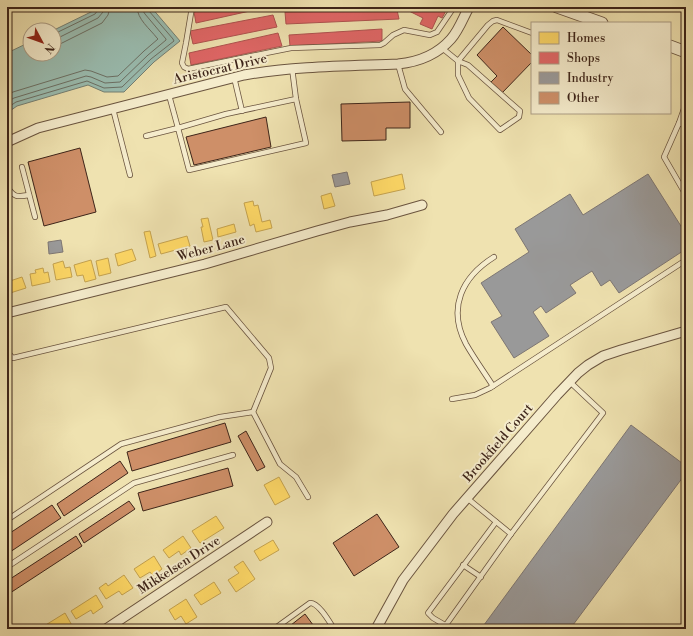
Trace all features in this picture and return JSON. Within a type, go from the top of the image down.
[{"type":"street","name":"Aristocrat Drive","points":[[7,142],[38,128],[234,77],[292,68],[409,63],[430,55],[442,48],[450,40],[458,28],[469,7]]},
{"type":"street","points":[[557,7],[599,22]]},
{"type":"street","points":[[671,46],[686,52]]},
{"type":"street","name":"Weber Lane","points":[[7,313],[205,264],[350,222],[387,215],[422,205]]},
{"type":"street","name":"Brookfield Court","points":[[376,629],[403,580],[453,514],[578,373],[603,356],[686,331]]},
{"type":"street","name":"Mikkelsen Drive","points":[[106,629],[267,522]]},
{"type":"lane","points":[[192,7],[182,63],[184,67],[188,69],[291,48],[380,45],[393,35],[404,30],[430,34],[437,32],[454,7]]},
{"type":"lane","points":[[442,48],[458,61],[468,65],[520,112],[519,117],[500,130],[469,98],[458,75],[458,61],[493,21],[497,20],[531,33]]},
{"type":"lane","points":[[398,64],[405,89],[441,132]]},
{"type":"lane","points":[[169,95],[189,170],[306,143],[296,99],[292,68]]},
{"type":"lane","points":[[234,77],[242,111]]},
{"type":"lane","points":[[146,136],[242,111],[296,99]]},
{"type":"lane","points":[[686,103],[664,157],[686,195]]},
{"type":"lane","points":[[113,109],[130,175]]},
{"type":"lane","points":[[679,123],[686,126]]},
{"type":"lane","points":[[22,167],[35,217]]},
{"type":"lane","points":[[7,188],[12,194],[18,197],[29,195]]},
{"type":"lane","points":[[493,386],[466,343],[460,328],[457,313],[463,287],[478,268],[494,257]]},
{"type":"lane","points":[[452,399],[475,395],[493,386],[686,260]]},
{"type":"lane","points":[[7,352],[13,358],[226,307],[268,358],[271,368],[253,412],[280,464],[296,477],[308,497]]},
{"type":"lane","points":[[496,522],[428,613],[444,627],[511,534],[603,412],[570,382]]},
{"type":"lane","points":[[7,520],[121,444],[220,417],[253,412]]},
{"type":"lane","points":[[7,567],[134,482],[233,455]]},
{"type":"lane","points":[[467,498],[511,534]]},
{"type":"lane","points":[[463,565],[481,577]]},
{"type":"lane","points":[[274,629],[310,603],[314,603],[318,606],[334,629]]},
{"type":"water","points":[[95,7],[151,7],[180,41],[154,62],[124,92],[104,92],[88,85],[17,106],[7,113],[7,53],[22,46],[22,62],[62,62],[62,26],[93,11]]},
{"type":"building: Homes","points":[[402,174],[405,189],[374,196],[371,182]]},
{"type":"building: Homes","points":[[331,193],[335,206],[324,209],[321,196]]},
{"type":"building: Homes","points":[[253,201],[254,206],[258,205],[262,222],[270,220],[272,228],[256,232],[254,224],[250,226],[244,203]]},
{"type":"building: Homes","points":[[208,218],[213,240],[204,242],[201,219]]},
{"type":"building: Homes","points":[[234,224],[236,232],[218,237],[217,229]]},
{"type":"building: Homes","points":[[150,231],[156,256],[150,258],[144,232]]},
{"type":"building: Homes","points":[[187,236],[190,246],[161,254],[158,244]]},
{"type":"building: Homes","points":[[132,249],[136,260],[118,266],[115,254]]},
{"type":"building: Homes","points":[[108,258],[111,273],[99,276],[96,261]]},
{"type":"building: Homes","points":[[91,260],[96,279],[85,282],[83,275],[77,276],[74,265]]},
{"type":"building: Homes","points":[[63,261],[65,268],[70,267],[72,277],[56,280],[53,264]]},
{"type":"building: Homes","points":[[43,268],[44,273],[48,272],[50,282],[32,286],[30,274],[36,273],[35,270]]},
{"type":"building: Homes","points":[[22,277],[26,288],[7,294],[7,282]]},
{"type":"building: Homes","points":[[279,477],[290,497],[275,505],[264,485]]},
{"type":"building: Homes","points":[[216,516],[224,528],[200,543],[192,531]]},
{"type":"building: Homes","points":[[183,536],[191,548],[181,555],[179,551],[169,558],[163,550]]},
{"type":"building: Homes","points":[[273,540],[279,550],[260,561],[254,551]]},
{"type":"building: Homes","points":[[154,556],[162,569],[153,576],[150,572],[140,578],[134,569]]},
{"type":"building: Homes","points":[[243,561],[255,579],[236,592],[228,580],[239,573],[234,567]]},
{"type":"building: Homes","points":[[124,575],[133,588],[122,595],[119,591],[106,599],[99,588],[106,583],[108,586]]},
{"type":"building: Homes","points":[[214,582],[221,593],[201,605],[194,595]]},
{"type":"building: Homes","points":[[96,595],[103,607],[93,614],[91,610],[76,619],[71,611]]},
{"type":"building: Homes","points":[[186,599],[197,617],[186,624],[181,616],[175,620],[169,610]]},
{"type":"building: Homes","points":[[65,613],[74,629],[46,629],[44,626]]},
{"type":"building: Shops","points":[[216,7],[268,7],[196,23],[194,12]]},
{"type":"building: Shops","points":[[403,7],[448,7],[442,18],[438,16],[432,29],[420,24],[423,18]]},
{"type":"building: Shops","points":[[397,10],[399,19],[286,24],[285,12]]},
{"type":"building: Shops","points":[[273,15],[277,27],[193,44],[190,31]]},
{"type":"building: Shops","points":[[382,29],[382,41],[290,46],[289,35]]},
{"type":"building: Shops","points":[[278,33],[282,46],[191,65],[189,53]]},
{"type":"building: Industry","points":[[347,172],[350,184],[335,187],[332,175]]},
{"type":"building: Industry","points":[[648,174],[686,234],[686,249],[619,293],[610,280],[601,286],[592,271],[570,285],[576,293],[546,313],[541,306],[533,312],[549,336],[514,358],[491,322],[502,316],[481,283],[529,252],[515,229],[570,194],[583,215]]},
{"type":"building: Industry","points":[[61,240],[63,252],[49,254],[48,242]]},
{"type":"building: Industry","points":[[631,425],[686,466],[686,473],[570,629],[481,629]]},
{"type":"building: Other","points":[[503,27],[531,54],[531,63],[502,93],[491,82],[497,76],[477,55]]},
{"type":"building: Other","points":[[410,102],[410,128],[386,128],[386,140],[342,141],[341,104]]},
{"type":"building: Other","points":[[266,117],[271,147],[194,165],[186,137]]},
{"type":"building: Other","points":[[80,148],[96,212],[44,226],[28,162]]},
{"type":"building: Other","points":[[225,423],[231,442],[132,471],[127,452]]},
{"type":"building: Other","points":[[246,431],[265,467],[257,471],[238,436]]},
{"type":"building: Other","points":[[120,461],[128,473],[64,516],[57,504]]},
{"type":"building: Other","points":[[228,468],[233,486],[143,511],[138,493]]},
{"type":"building: Other","points":[[129,501],[135,509],[84,543],[79,534]]},
{"type":"building: Other","points":[[52,505],[61,518],[7,554],[7,535]]},
{"type":"building: Other","points":[[377,514],[399,547],[354,576],[333,543]]},
{"type":"building: Other","points":[[76,536],[82,546],[7,595],[7,581]]},
{"type":"building: Other","points":[[305,614],[316,629],[286,629]]}]
